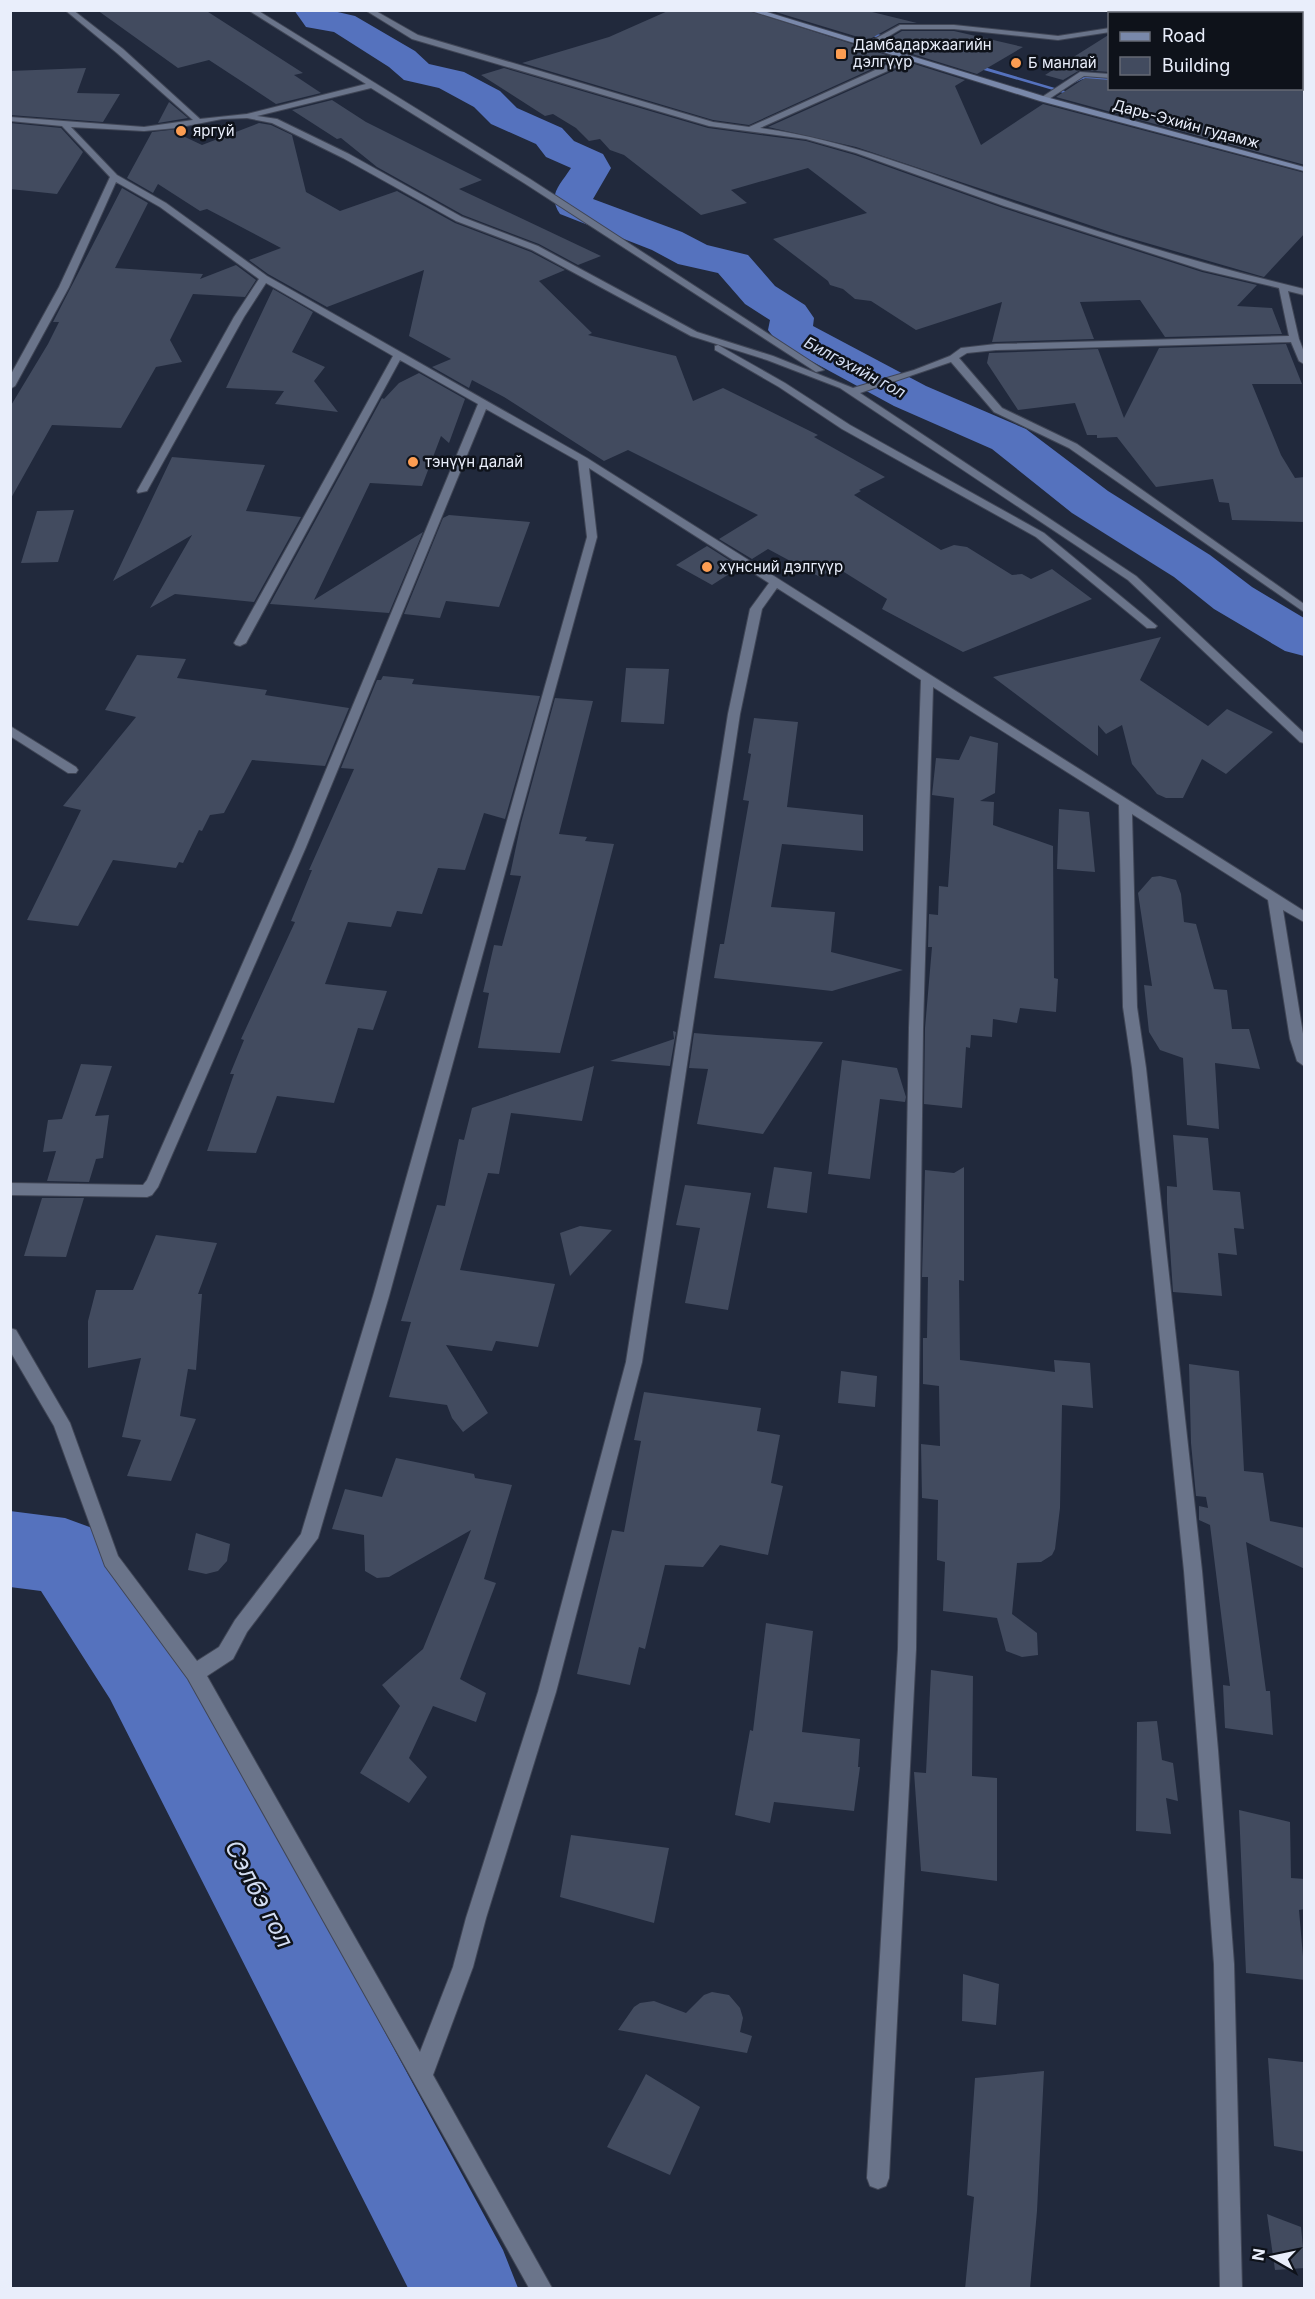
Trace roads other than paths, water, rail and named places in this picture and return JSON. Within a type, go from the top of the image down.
[{"type":"main road","name":"Дарь-Эхийн гудамж","points":[[751,10],[1043,99],[1305,169]]},
{"type":"street","points":[[68,10],[120,51],[198,121]]},
{"type":"street","points":[[251,10],[537,187],[848,389],[1132,578],[1305,739]]},
{"type":"street","points":[[368,10],[415,38],[508,63],[712,124],[806,137],[860,151],[1007,204],[1206,268],[1305,292]]},
{"type":"street","points":[[866,46],[900,27],[954,27],[1058,38],[1108,30]]},
{"type":"street","points":[[751,129],[908,59]]},
{"type":"street","points":[[1043,99],[1083,74],[1108,76]]},
{"type":"street","points":[[247,116],[271,108],[372,85]]},
{"type":"street","points":[[10,119],[144,129],[222,117],[247,116],[274,121],[346,156],[440,210],[535,248],[648,312],[694,334],[782,385],[846,427],[1040,535],[1151,626]]},
{"type":"street","points":[[64,124],[86,144],[114,177],[162,205],[264,278],[582,460],[1305,916]]},
{"type":"street","points":[[10,386],[64,287],[114,177]]},
{"type":"street","points":[[142,490],[239,317],[264,278]]},
{"type":"street","points":[[1283,288],[1294,339],[1305,361]]},
{"type":"street","points":[[694,334],[770,358],[848,389],[866,389],[917,372],[952,358],[964,350],[996,347],[1294,339]]},
{"type":"street","points":[[240,643],[398,355]]},
{"type":"street","points":[[952,358],[998,410],[1073,446],[1305,609]]},
{"type":"street","points":[[10,1189],[147,1191],[153,1183],[300,846],[483,403]]},
{"type":"street","points":[[195,1673],[226,1653],[241,1626],[309,1538],[381,1296],[592,537],[582,460]]},
{"type":"street","points":[[421,2078],[463,1967],[476,1918],[547,1692],[634,1362],[734,714],[756,609],[775,582]]},
{"type":"street","points":[[878,2178],[908,1649],[916,1028],[927,678]]},
{"type":"street","points":[[10,730],[72,770]]},
{"type":"street","points":[[1125,804],[1130,1007],[1139,1068],[1197,1608],[1224,1964],[1231,2289]]},
{"type":"street","points":[[1274,898],[1297,1039],[1305,1061]]},
{"type":"street","points":[[10,1335],[62,1423],[111,1560],[195,1673],[541,2289]]},
{"type":"waterway","name":"Билгэхийн гол","points":[[311,10],[318,20],[343,23],[402,59],[417,72],[451,80],[487,99],[504,116],[549,136],[560,149],[589,162],[591,168],[573,196],[574,205],[667,241],[693,255],[733,264],[760,295],[790,314],[792,318],[790,330],[794,334],[910,396],[1009,439],[1090,502],[1192,566],[1233,598],[1304,640]]},
{"type":"waterway","points":[[860,31],[904,43]]},
{"type":"waterway","points":[[972,65],[1079,96]]},
{"type":"waterway","points":[[1068,84],[1082,77],[1108,79]]},
{"type":"waterway","name":"Сэлбэ гол","points":[[10,1549],[65,1556],[141,1669],[465,2288]]},
{"type":"place","name":"Дамбадаржаагийн дэлгүүр","points":[[841,54]]},
{"type":"place","name":"Б манлай","points":[[1016,63]]},
{"type":"place","name":"яргуй","points":[[181,131]]},
{"type":"place","name":"тэнүүн далай","points":[[413,462]]},
{"type":"place","name":"хүнсний дэлгүүр","points":[[707,567]]}]
